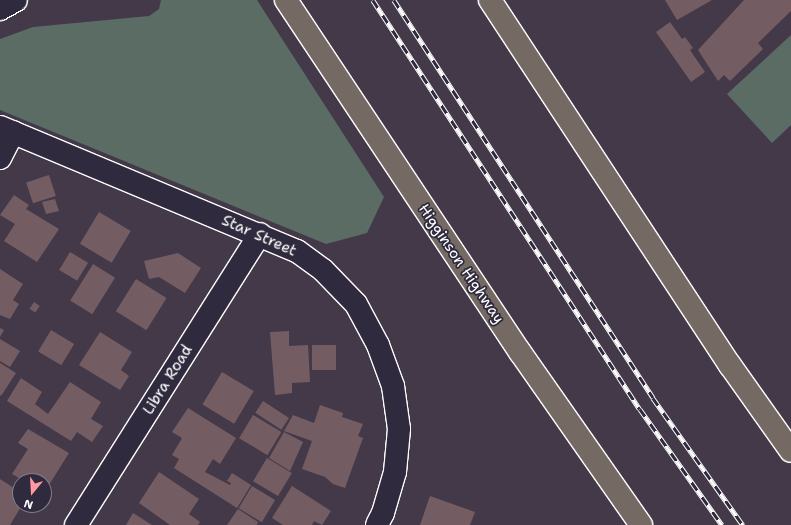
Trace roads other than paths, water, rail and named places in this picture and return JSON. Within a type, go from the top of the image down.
[{"type":"highway","name":"Higginson Highway","points":[[286,0],[520,352],[641,525]]},
{"type":"highway","points":[[490,0],[730,365],[791,451]]},
{"type":"street","points":[[0,9],[16,0]]},
{"type":"street","points":[[0,158],[6,129]]},
{"type":"street","name":"Star Street","points":[[6,129],[260,234],[297,251],[322,270],[356,304],[378,345],[393,386],[399,430],[395,472],[383,513],[377,525]]},
{"type":"street","name":"Libra Road","points":[[76,525],[260,234]]},
{"type":"railway","points":[[373,0],[640,409],[722,525]]},
{"type":"railway","points":[[394,0],[653,398],[743,525]]}]
